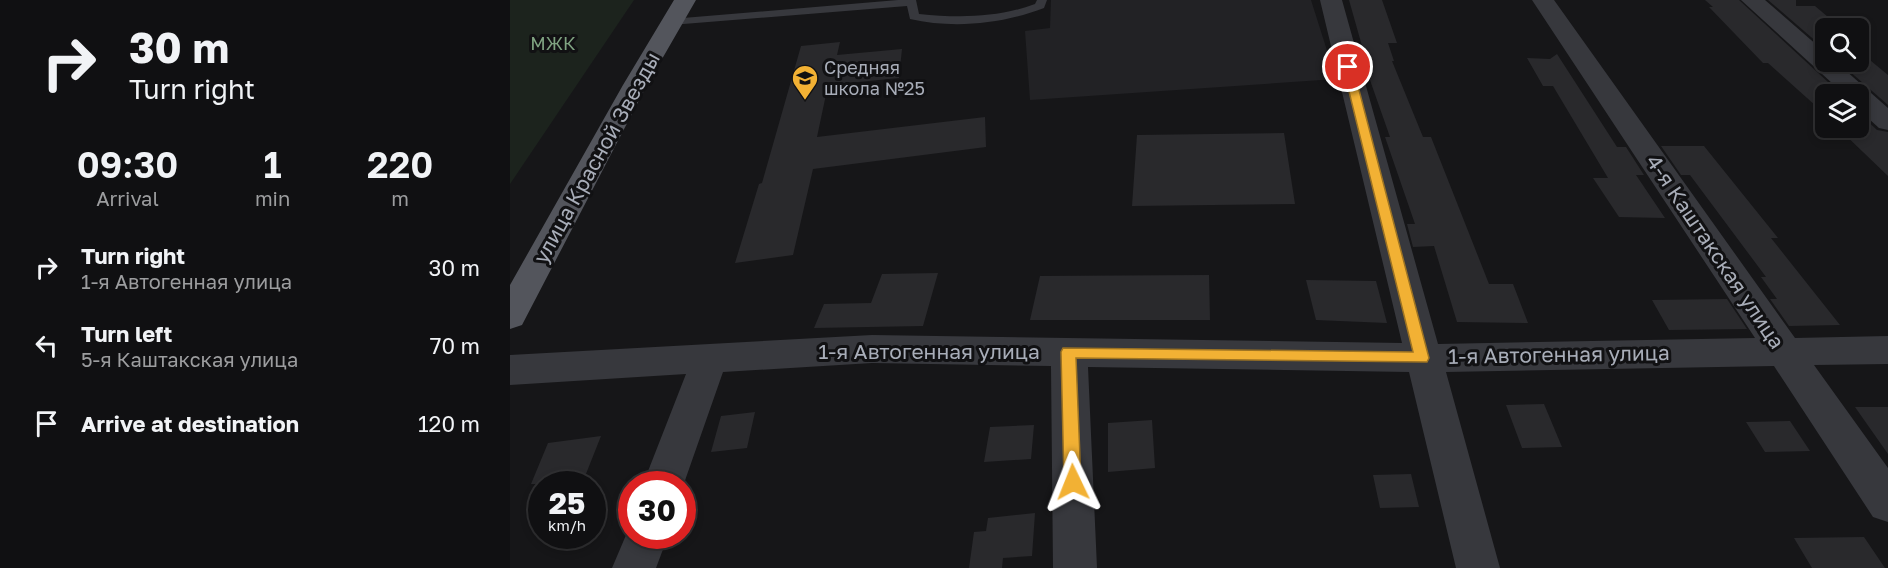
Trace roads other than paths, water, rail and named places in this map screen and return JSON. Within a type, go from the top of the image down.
[{"type":"main road","name":"улица Красной Звезды","points":[[510,316],[678,11]]},
{"type":"street","points":[[1331,0],[1478,568]]},
{"type":"street","name":"4-я Каштакская улица","points":[[1543,0],[1888,503]]},
{"type":"street","points":[[1752,0],[1846,84]]},
{"type":"street","points":[[1869,105],[1888,122]]},
{"type":"street","name":"1-я Автогенная улица","points":[[510,370],[872,349],[1422,358],[1888,350]]},
{"type":"street","points":[[1069,352],[1075,568]]},
{"type":"street","points":[[669,471],[710,358]]},
{"type":"street","points":[[634,568],[641,549]]},
{"type":"lane","points":[[678,11],[913,1],[914,17],[954,21],[1007,18],[1040,6],[1042,0]]},
{"type":"place","name":"Средняя школа №25","points":[[805,101]]},
{"type":"park label","name":"МЖК","points":[[553,44]]}]
